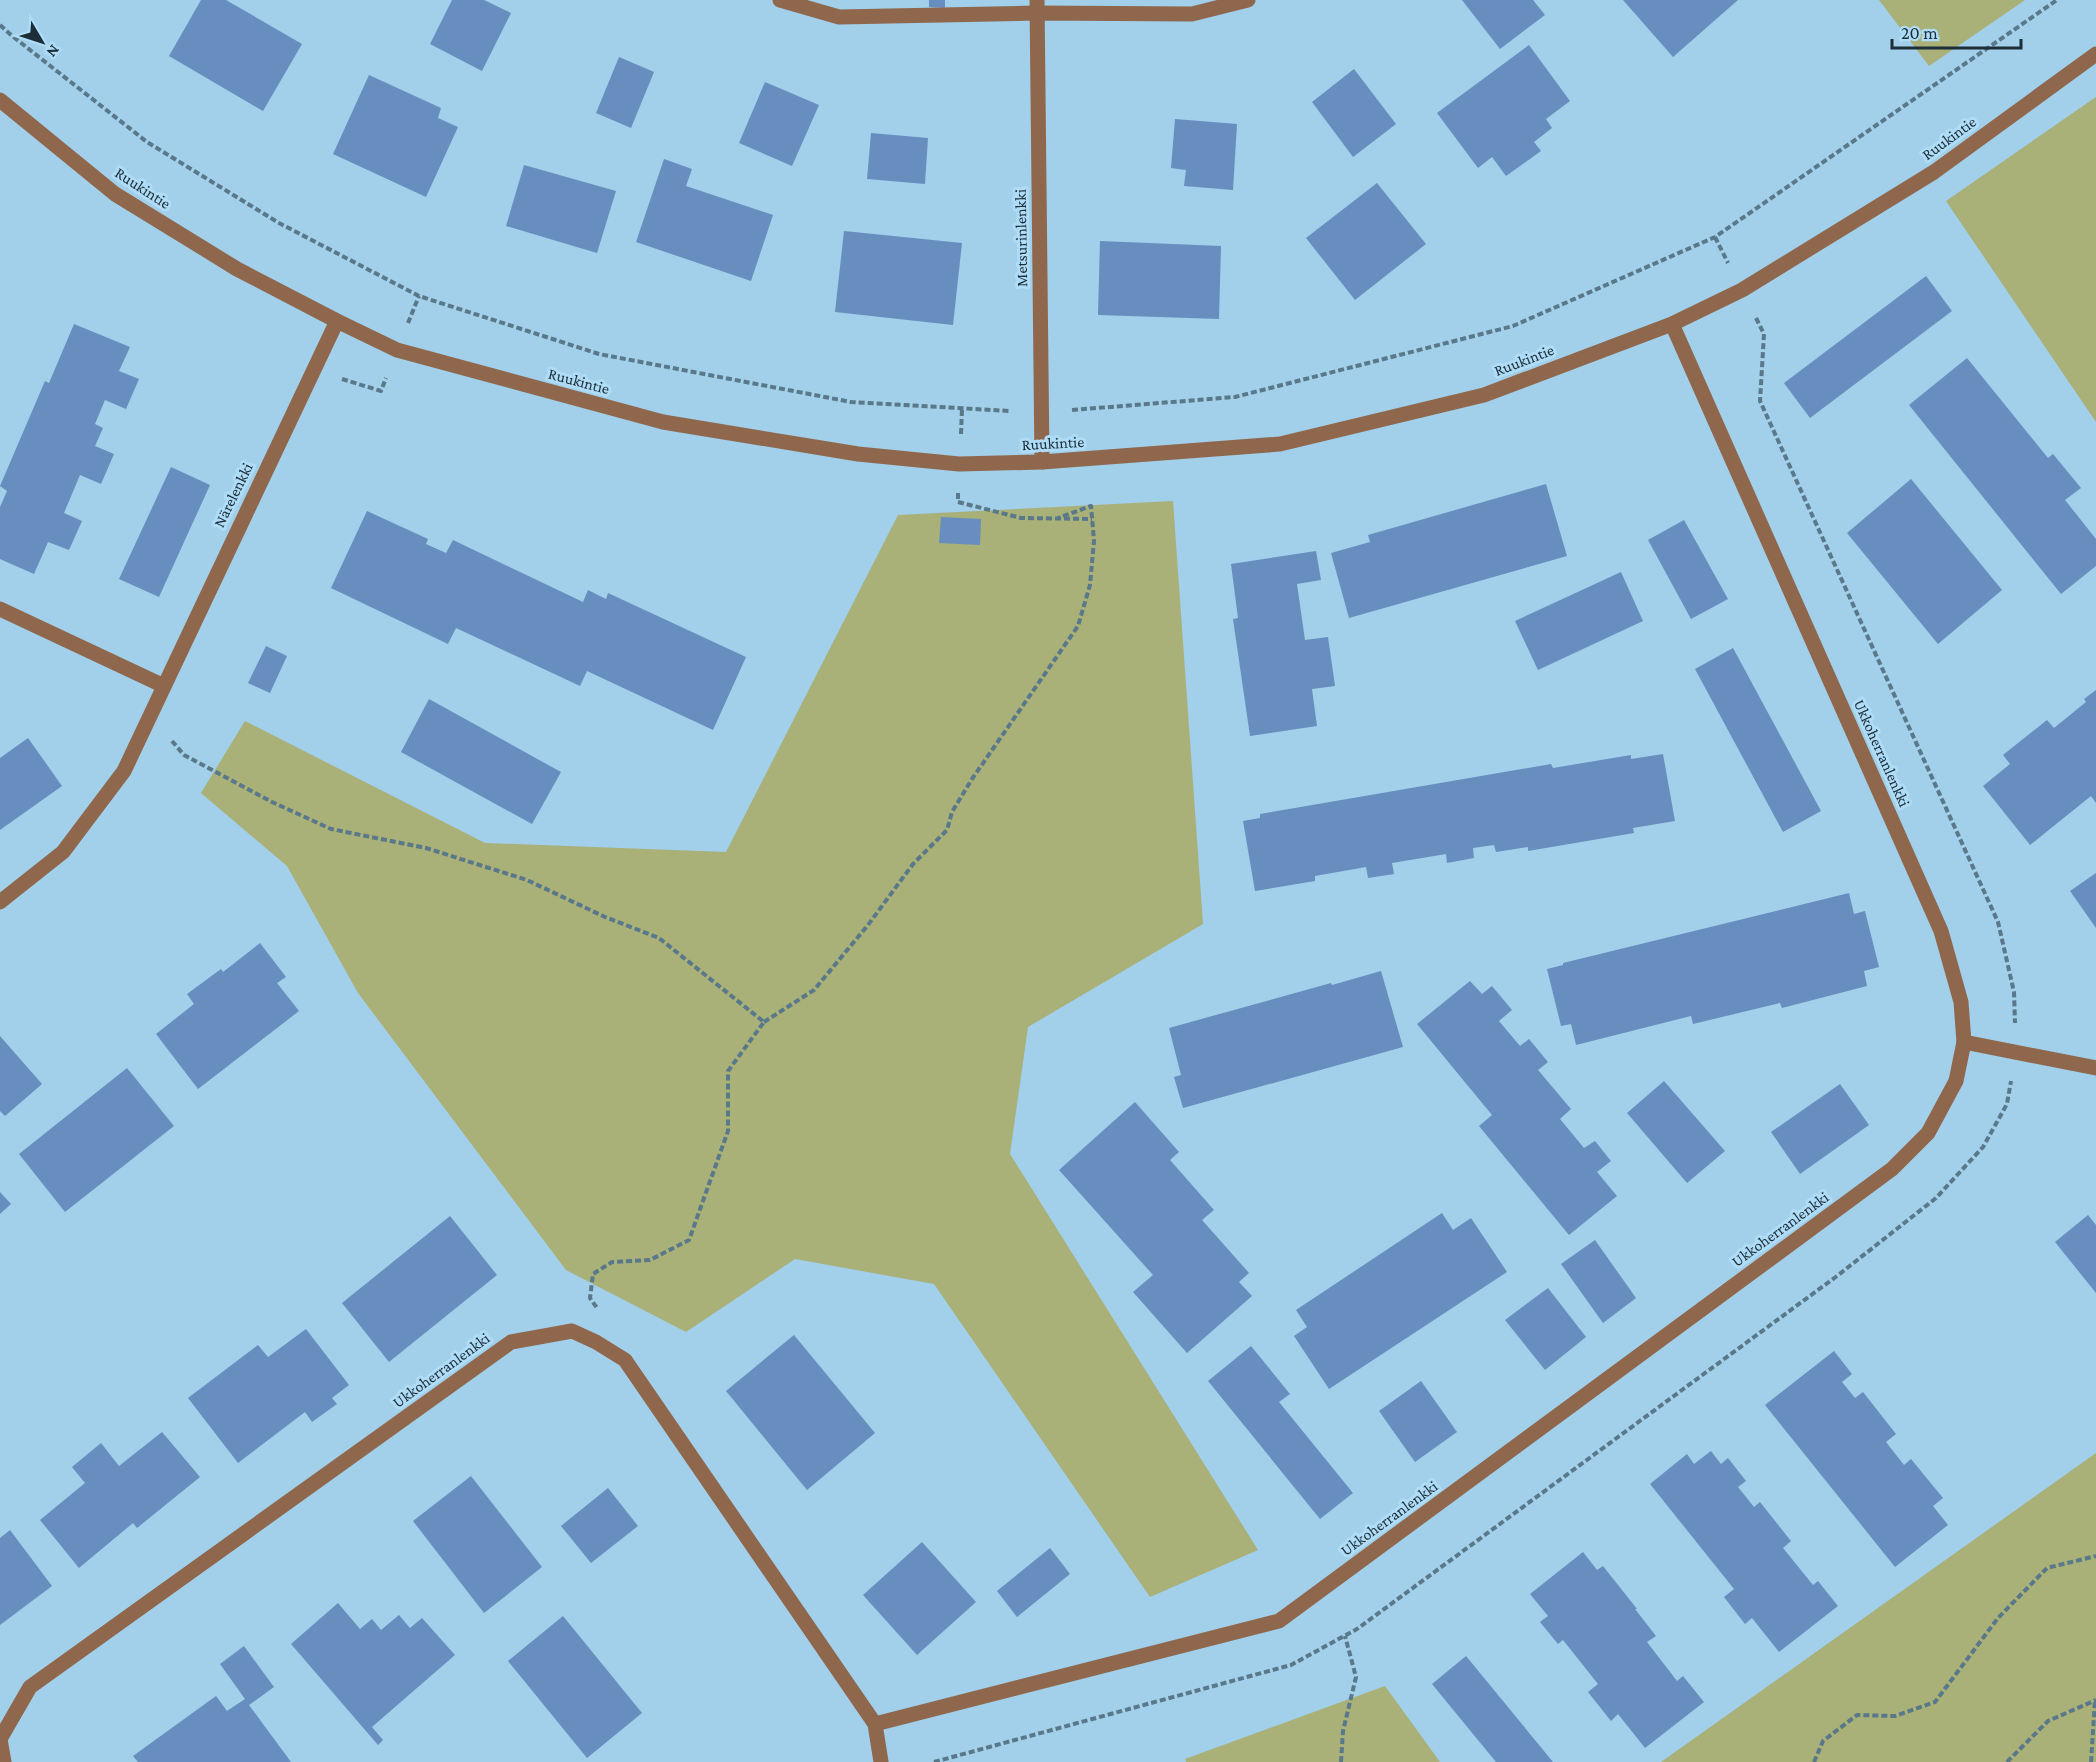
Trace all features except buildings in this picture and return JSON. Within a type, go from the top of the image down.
[{"type":"street","points":[[780,0],[839,17],[1037,7],[1192,14],[1248,0]]},
{"type":"street","name":"Metsurinlenkki","points":[[1037,7],[1042,462]]},
{"type":"street","name":"Ruukintie","points":[[0,100],[115,194],[237,269],[397,350],[663,422],[858,454],[959,464],[1042,462],[1280,444],[1484,395],[1672,324],[1742,290],[1934,172],[2096,54]]},
{"type":"street","name":"Närelenkki","points":[[0,902],[63,852],[124,771],[337,321]]},
{"type":"street","name":"Ukkoherranlenkki","points":[[875,1724],[1279,1621],[1892,1169],[1928,1134],[1956,1081],[1964,1042],[1961,1002],[1941,931],[1672,324]]},
{"type":"street","points":[[0,609],[164,686]]},
{"type":"street","points":[[1964,1042],[2096,1068]]},
{"type":"street","name":"Ukkoherranlenkki","points":[[4,1762],[0,1739],[30,1687],[511,1341],[572,1331],[596,1342],[625,1360],[875,1724],[881,1762]]},
{"type":"path","points":[[934,1762],[1291,1665],[1345,1636],[1837,1276],[1936,1198],[1983,1147],[2007,1104],[2017,1051],[2014,992],[1998,922],[1760,401],[1764,334],[1715,237]]},
{"type":"path","points":[[596,1342],[604,1317],[590,1298],[593,1274],[612,1262],[650,1260],[689,1240],[728,1131],[728,1071],[764,1022],[814,990],[868,925],[913,864],[947,830],[952,812],[972,780],[1078,626],[1090,585],[1094,541],[1091,506],[1058,518]]},
{"type":"path","points":[[149,716],[184,755],[272,802],[331,829],[426,848],[527,880],[605,917],[659,938],[764,1022]]},
{"type":"path","points":[[1814,1762],[1823,1741],[1857,1715],[1895,1716],[1935,1702],[1998,1618],[2047,1568],[2096,1556]]},
{"type":"path","points":[[1341,1762],[1342,1731],[1356,1677],[1345,1636]]},
{"type":"path","points":[[2007,1762],[2049,1721],[2096,1700],[2091,1762]]},
{"type":"green space","points":[[1879,0],[2025,0],[1929,66]]},
{"type":"green space","points":[[2096,97],[2096,422],[1946,201]]},
{"type":"green space","points":[[1173,501],[1203,924],[1028,1027],[1010,1154],[1258,1550],[1150,1597],[934,1284],[795,1259],[686,1332],[566,1270],[358,993],[287,866],[201,793],[245,721],[485,843],[726,852],[898,515]]},
{"type":"green space","points":[[2096,1453],[2096,1762],[1661,1762]]},
{"type":"green space","points":[[1385,1686],[1440,1762],[1186,1762],[1185,1759]]}]
